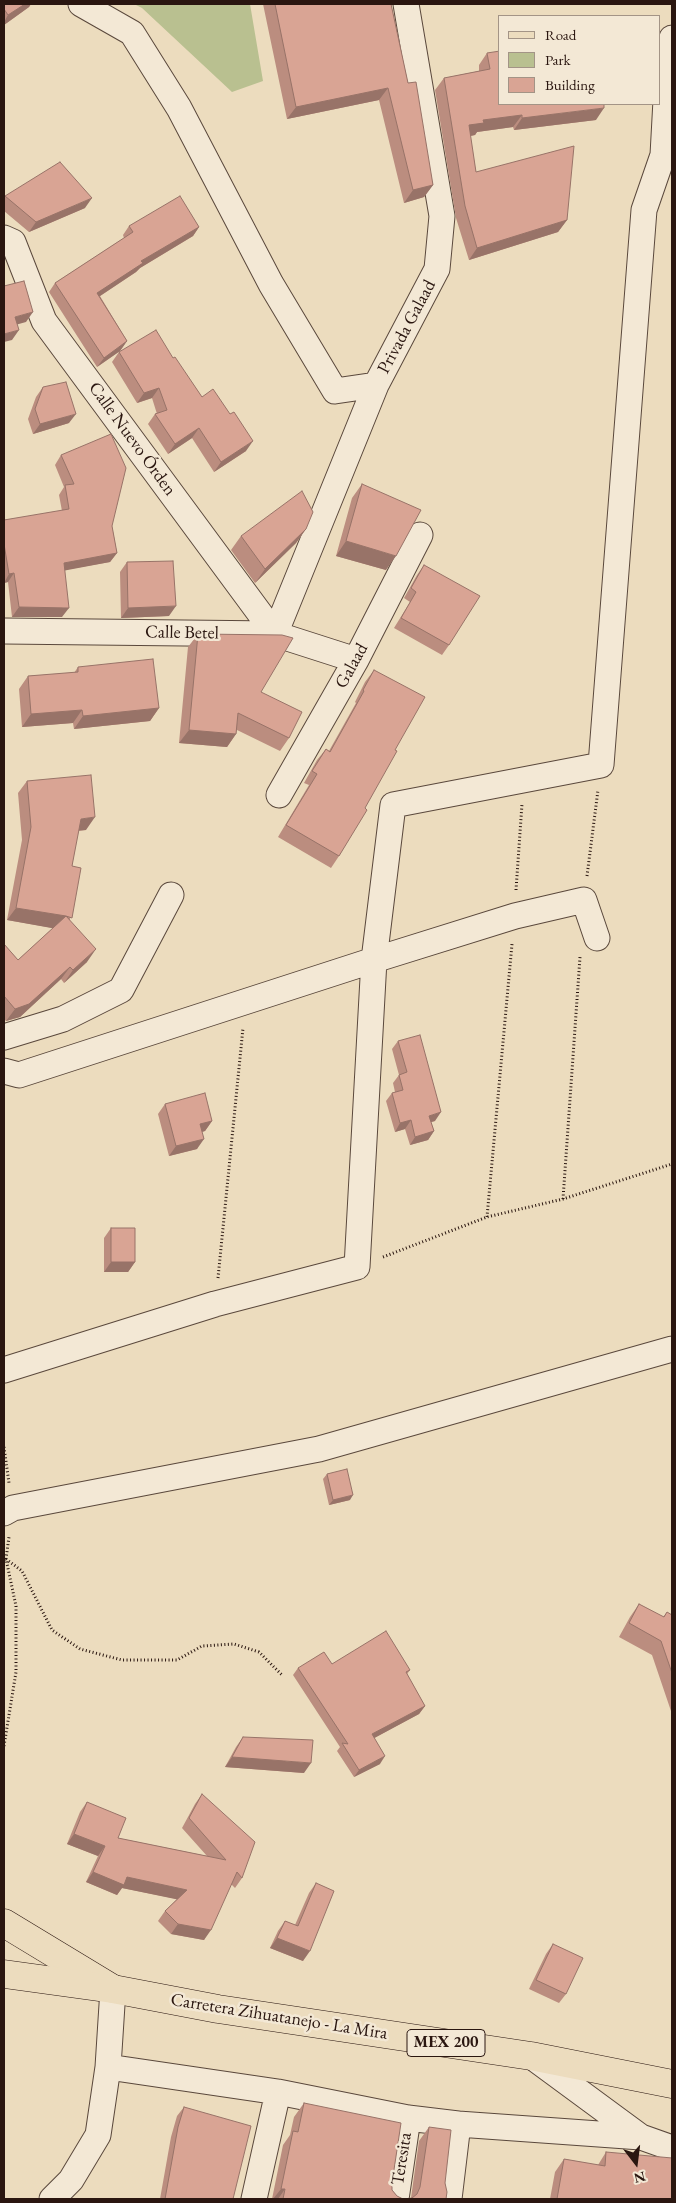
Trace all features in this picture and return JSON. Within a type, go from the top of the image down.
[{"type":"main road","points":[[4,1923],[113,1990]]},
{"type":"main road","name":"Carretera Zihuatanejo - La Mira","points":[[4,1974],[113,1990],[218,2009],[531,2056],[672,2084]]},
{"type":"street","points":[[81,4],[132,34],[179,108],[271,284],[334,391],[376,385]]},
{"type":"street","name":"Privada Galaad","points":[[275,634],[376,385],[438,269],[442,216],[406,4]]},
{"type":"street","points":[[4,1370],[215,1304],[357,1266],[374,960],[393,805],[601,765],[644,210],[668,154],[666,100],[672,38]]},
{"type":"street","name":"Calle Nuevo Órden","points":[[4,238],[13,242],[44,321],[275,634]]},
{"type":"street","name":"Galaad","points":[[280,795],[356,660],[420,535]]},
{"type":"street","name":"Calle Betel","points":[[4,631],[275,634],[356,660]]},
{"type":"street","points":[[4,1037],[63,1019],[121,990],[172,896]]},
{"type":"street","points":[[4,1071],[19,1075],[515,916],[584,900],[589,944]]},
{"type":"street","points":[[8,1511],[319,1449],[672,1349]]},
{"type":"street","points":[[52,2199],[72,2180],[98,2135],[108,2067],[113,1990]]},
{"type":"street","points":[[531,2056],[641,2137]]},
{"type":"street","points":[[108,2067],[278,2092],[408,2118],[458,2124],[641,2137],[672,2148]]},
{"type":"street","points":[[254,2199],[278,2092]]},
{"type":"street","name":"Teresita","points":[[396,2199],[408,2118]]},
{"type":"street","points":[[450,2199],[458,2124]]},
{"type":"path","points":[[584,900],[601,765]]},
{"type":"path","points":[[487,1217],[515,916],[524,780]]},
{"type":"path","points":[[563,1199],[589,944]]},
{"type":"path","points":[[215,1304],[245,1003]]},
{"type":"path","points":[[357,1266],[487,1217],[563,1199],[672,1164]]},
{"type":"path","points":[[4,1447],[8,1511],[6,1559],[16,1606],[16,1672],[4,1746]]},
{"type":"path","points":[[6,1559],[22,1571],[52,1630],[80,1648],[122,1660],[176,1660],[202,1646],[234,1644],[259,1652],[282,1676]]},
{"type":"green space","points":[[134,4],[250,4],[263,81],[232,92],[142,8]]},
{"type":"building","points":[[4,4],[25,4],[8,15],[4,9]]},
{"type":"building","points":[[275,4],[391,4],[408,83],[416,82],[433,185],[413,190],[388,88],[296,107]]},
{"type":"building","points":[[498,51],[498,105],[604,105],[604,108],[522,118],[522,115],[483,120],[484,123],[469,125],[476,172],[574,146],[567,220],[477,248],[465,206],[444,78],[490,69],[487,53]]},
{"type":"building","points":[[60,162],[92,198],[36,222],[5,196]]},
{"type":"building","points":[[180,196],[199,227],[141,261],[143,263],[97,293],[127,341],[104,358],[55,283],[133,232],[129,226]]},
{"type":"building","points":[[24,281],[33,312],[15,317],[19,330],[4,334],[4,286]]},
{"type":"building","points":[[156,330],[173,358],[175,357],[202,397],[213,389],[230,414],[234,412],[253,441],[221,462],[199,428],[175,444],[155,414],[167,410],[159,388],[144,393],[119,352]]},
{"type":"building","points":[[66,382],[76,414],[40,424],[35,409],[43,387]]},
{"type":"building","points":[[111,434],[126,468],[112,526],[117,553],[64,563],[69,608],[19,607],[14,573],[9,574],[4,544],[4,520],[69,509],[65,485],[74,484],[61,455]]},
{"type":"building","points":[[362,484],[421,510],[396,556],[346,541]]},
{"type":"building","points":[[302,491],[313,512],[306,529],[265,569],[241,536]]},
{"type":"building","points":[[173,561],[176,606],[128,608],[127,562]]},
{"type":"building","points":[[424,565],[480,596],[449,645],[401,618],[416,592],[411,588]]},
{"type":"building","points":[[198,634],[282,635],[293,638],[261,692],[302,712],[289,738],[238,713],[236,734],[189,730]]},
{"type":"building","points":[[153,659],[159,708],[83,716],[82,710],[31,714],[28,676],[78,672],[78,667]]},
{"type":"building","points":[[374,670],[425,697],[365,808],[367,810],[339,856],[286,825],[317,774],[312,771],[326,749],[330,752]]},
{"type":"building","points":[[91,775],[95,817],[81,819],[72,866],[81,868],[72,918],[16,908],[31,827],[27,781]]},
{"type":"building","points":[[66,916],[96,949],[73,970],[70,967],[29,1004],[15,1009],[4,996],[4,944],[18,960]]},
{"type":"building","points":[[420,1035],[441,1112],[429,1116],[434,1131],[415,1137],[411,1120],[400,1123],[392,1093],[403,1090],[399,1075],[407,1072],[398,1041]]},
{"type":"building","points":[[205,1093],[212,1121],[200,1124],[204,1139],[176,1146],[165,1104]]},
{"type":"building","points":[[111,1228],[135,1228],[135,1262],[111,1262]]},
{"type":"building","points":[[347,1469],[353,1495],[333,1500],[327,1474]]},
{"type":"building","points":[[639,1604],[664,1617],[667,1612],[672,1615],[672,1673],[661,1641],[629,1623]]},
{"type":"building","points":[[386,1631],[410,1670],[406,1672],[425,1706],[372,1734],[385,1756],[359,1770],[342,1743],[348,1744],[298,1668],[324,1652],[332,1664]]},
{"type":"building","points":[[243,1737],[313,1740],[311,1763],[232,1757]]},
{"type":"building","points":[[202,1794],[255,1842],[242,1878],[237,1872],[211,1930],[178,1924],[165,1911],[187,1890],[127,1877],[124,1885],[93,1872],[105,1846],[74,1834],[87,1802],[126,1818],[118,1838],[226,1860],[189,1818]]},
{"type":"building","points":[[316,1883],[334,1891],[310,1951],[277,1938],[285,1921],[298,1926]]},
{"type":"building","points":[[553,1944],[583,1958],[566,1994],[536,1980]]},
{"type":"building","points":[[304,2103],[401,2123],[392,2190],[403,2199],[283,2199],[285,2189],[281,2189],[293,2131],[298,2132]]},
{"type":"building","points":[[184,2107],[251,2126],[233,2199],[165,2199],[178,2127]]},
{"type":"building","points":[[429,2127],[451,2130],[445,2183],[446,2199],[403,2199],[412,2198],[417,2194],[420,2187]]},
{"type":"building","points":[[606,2152],[672,2158],[672,2199],[557,2199],[564,2159],[605,2166]]}]
